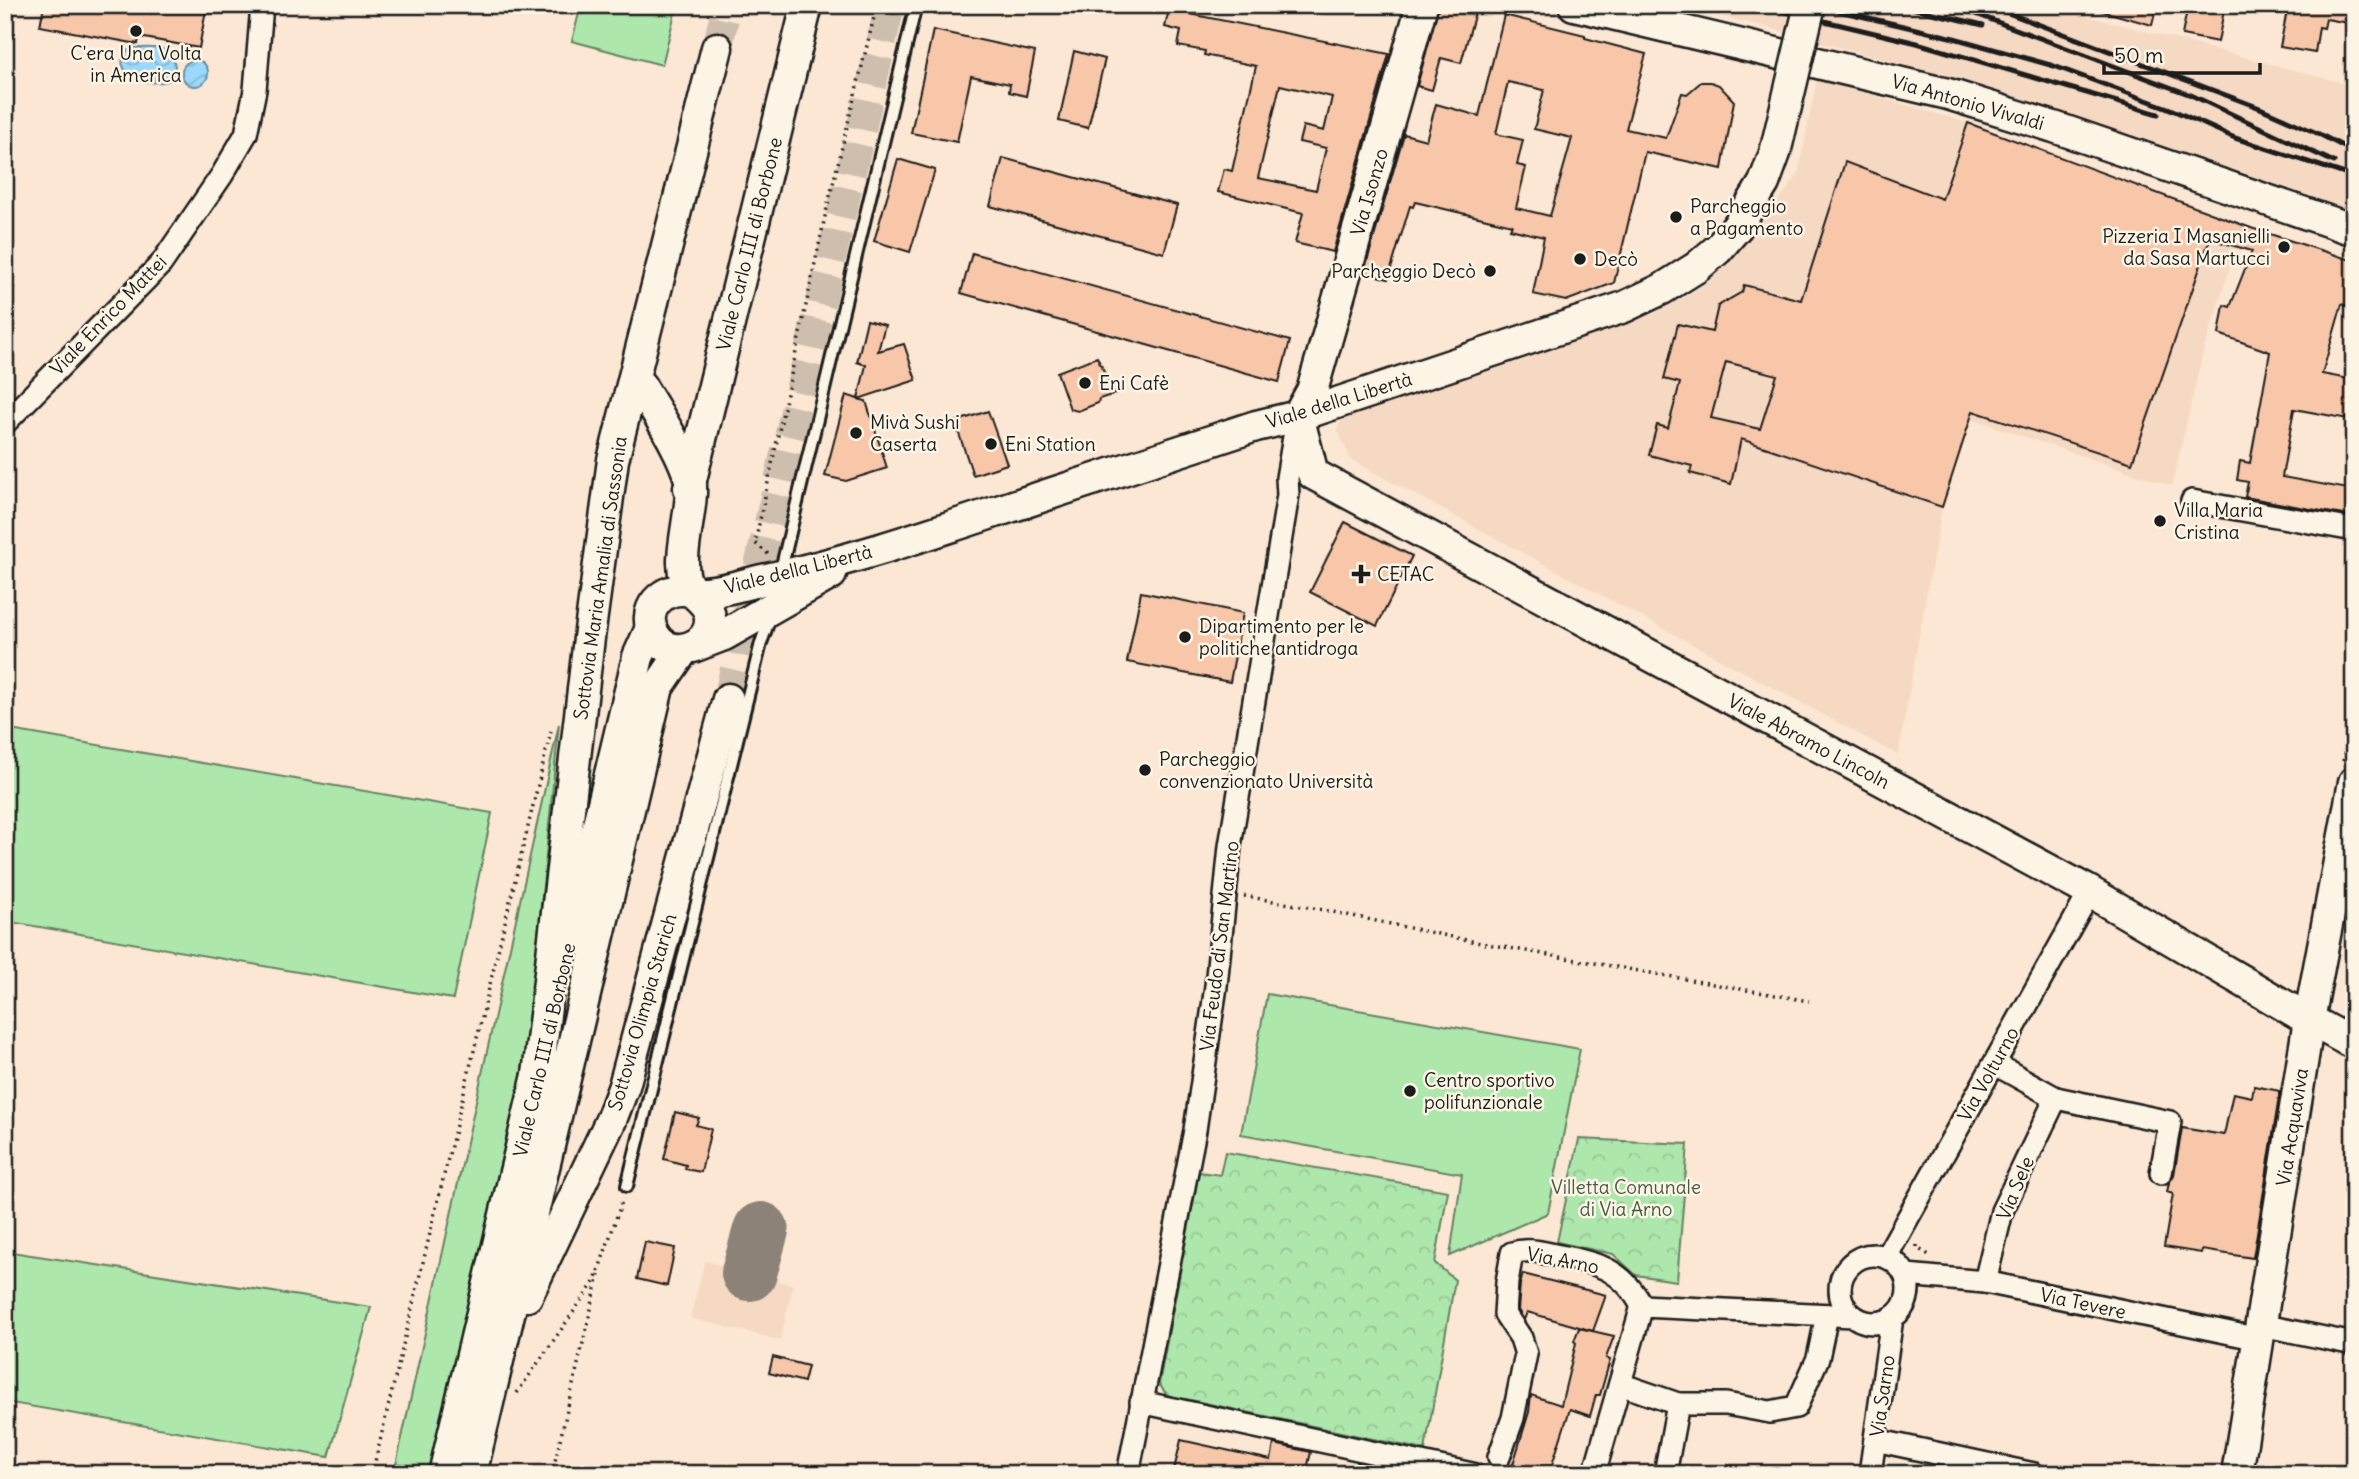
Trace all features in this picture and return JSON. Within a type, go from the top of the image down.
[{"type":"street","name":"Viale Enrico Mattei","points":[[5,423],[161,264],[222,175],[246,134],[255,90],[262,5]]},
{"type":"street","name":"Viale Carlo III di Borbone","points":[[444,1474],[638,657],[652,618],[665,551],[691,482],[807,5]]},
{"type":"street","name":"Via Isonzo","points":[[1298,416],[1312,391],[1422,5]]},
{"type":"street","name":"Via Antonio Vivaldi","points":[[1574,5],[1948,94],[2054,127],[2354,230]]},
{"type":"street","name":"Viale della Libertà","points":[[693,592],[720,589],[780,571],[858,557],[1256,426],[1298,416],[1624,307],[1662,289],[1697,267],[1718,249],[1737,227],[1764,183],[1775,153],[1810,5]]},
{"type":"street","name":"Sottovia Maria Amalia di Sassonia","points":[[538,1075],[611,474],[718,48]]},
{"type":"street","points":[[633,384],[641,386],[660,418],[691,482]]},
{"type":"street","name":"Viale Abramo Lincoln","points":[[1298,416],[1313,474],[2090,892],[2354,1044]]},
{"type":"street","name":"Via Feudo di San Martino","points":[[1128,1474],[1195,1130],[1216,986],[1230,846],[1288,495],[1287,478],[1298,416]]},
{"type":"street","name":"Viale Carlo III di Borbone","points":[[471,1474],[654,700],[658,687],[688,648],[700,642],[706,635],[710,625],[710,615],[685,578],[683,564],[691,482]]},
{"type":"street","points":[[2192,501],[2354,530]]},
{"type":"street","points":[[693,592],[669,591],[662,595],[652,618],[660,642],[676,649],[717,639],[858,557]]},
{"type":"street","name":"Sottovia Olimpia Starich","points":[[501,1350],[611,1120],[624,1086],[728,699]]},
{"type":"street","name":"Via Acquaviva","points":[[2237,1474],[2348,774]]},
{"type":"street","name":"Via Volturno","points":[[1886,1256],[2090,892]]},
{"type":"street","points":[[1995,1063],[2056,1098],[2170,1122],[2161,1173]]},
{"type":"street","name":"Via Sele","points":[[1985,1282],[2001,1212],[2056,1098]]},
{"type":"street","name":"Via Arno","points":[[1499,1457],[1513,1418],[1526,1354],[1521,1338],[1505,1314],[1512,1253],[1524,1249],[1600,1264],[1633,1289],[1642,1306]]},
{"type":"street","points":[[1594,1474],[1642,1306],[1853,1316],[1872,1323],[1892,1318],[1905,1303],[1908,1294],[1906,1275],[1895,1261],[1876,1254],[1855,1260],[1847,1267],[1840,1287],[1846,1308],[1853,1316]]},
{"type":"street","name":"Via Tevere","points":[[1906,1275],[1985,1282],[2260,1332],[2354,1344]]},
{"type":"street","points":[[1620,1384],[1678,1404],[1727,1404],[1770,1412],[1796,1407],[1818,1358],[1827,1315]]},
{"type":"street","name":"Via Sarno","points":[[1870,1474],[1892,1318]]},
{"type":"street","points":[[1141,1402],[1472,1474]]},
{"type":"street","points":[[1665,1474],[1678,1404]]},
{"type":"street","points":[[1875,1440],[2034,1474]]},
{"type":"lane","points":[[780,571],[916,5]]},
{"type":"lane","points":[[627,1186],[761,643],[775,606]]},
{"type":"path","points":[[780,571],[755,543],[826,212],[877,5]]},
{"type":"path","points":[[2348,774],[2354,698]]},
{"type":"path","points":[[372,1474],[554,719]]},
{"type":"path","points":[[1226,892],[1481,943],[1810,1001]]},
{"type":"path","points":[[516,1394],[595,1280],[627,1186]]},
{"type":"path","points":[[1916,1234],[1917,1248],[1939,1261]]},
{"type":"path","points":[[552,1474],[604,1256]]},
{"type":"shaded area","points":[[1671,5],[2045,5],[2354,86],[2354,213],[2291,189],[2001,92],[1762,26]]},
{"type":"shaded area","points":[[1817,79],[1968,123],[2243,225],[2202,356],[2172,486],[1972,419],[1942,507],[1898,755],[1351,460],[1337,429],[1342,420],[1352,415],[1652,314],[1705,284],[1743,247],[1798,175]]},
{"type":"shaded area","points":[[705,1261],[793,1285],[780,1340],[690,1318]]},
{"type":"green space","points":[[581,5],[677,5],[662,65],[572,41]]},
{"type":"green space","points":[[559,724],[527,1048],[516,1118],[431,1474],[394,1474]]},
{"type":"green space","points":[[5,729],[492,813],[453,999],[5,921]]},
{"type":"green space","name":"Centro sportivo polifunzionale","points":[[1267,994],[1580,1049],[1548,1213],[1450,1256],[1462,1174],[1241,1134]]},
{"type":"green space","name":"Villetta Comunale di Via Arno","points":[[1579,1139],[1688,1144],[1677,1281],[1636,1275],[1613,1254],[1557,1242]]},
{"type":"green space","points":[[1225,1152],[1448,1191],[1435,1263],[1455,1280],[1425,1450],[1167,1395],[1159,1384],[1199,1172],[1220,1175]]},
{"type":"green space","points":[[5,1251],[371,1307],[329,1457],[5,1402]]},
{"type":"water","points":[[135,48],[159,49],[172,54],[175,66],[173,79],[165,82],[146,81],[129,74],[122,60],[126,51]]},
{"type":"water","points":[[195,60],[204,64],[208,73],[204,82],[195,86],[186,82],[182,73],[186,64]]},
{"type":"building","name":"C'era Una Volta in America","points":[[44,5],[207,5],[199,48],[139,37],[138,44],[40,26]]},
{"type":"building","points":[[1170,5],[1187,5],[1185,13],[1389,54],[1333,252],[1295,243],[1303,213],[1218,192],[1224,169],[1232,171],[1256,66],[1204,55],[1205,51],[1178,46],[1181,31],[1165,27]],"holes":[[[1280,85],[1332,97],[1324,131],[1303,126],[1299,142],[1326,148],[1316,190],[1258,178]]]},
{"type":"building","points":[[1439,5],[1477,5],[1461,63],[1441,58],[1432,90],[1417,86]]},
{"type":"building","points":[[2100,5],[2157,5],[2152,25],[2099,10]]},
{"type":"building","points":[[2188,5],[2225,5],[2218,42],[2182,35]]},
{"type":"building","points":[[2288,5],[2354,5],[2354,24],[2326,19],[2324,28],[2319,27],[2315,53],[2280,47]]},
{"type":"building","points":[[1504,15],[1585,35],[1585,38],[1646,54],[1626,129],[1666,138],[1682,93],[1687,94],[1701,82],[1719,85],[1734,101],[1722,169],[1645,152],[1614,283],[1566,301],[1533,294],[1544,237],[1510,229],[1512,225],[1415,202],[1413,207],[1410,206],[1388,279],[1364,272],[1404,134],[1426,140],[1436,104],[1479,116]],"holes":[[[1508,82],[1544,90],[1534,129],[1572,138],[1550,216],[1516,208],[1526,167],[1517,165],[1523,140],[1496,134]]]},
{"type":"building","points":[[933,30],[1035,52],[1026,96],[1009,92],[1010,84],[971,76],[957,142],[911,133]]},
{"type":"building","points":[[1074,51],[1105,59],[1088,128],[1059,121]]},
{"type":"building","points":[[1968,123],[2251,228],[2354,261],[2354,308],[2342,304],[2322,374],[2354,380],[2354,420],[2294,409],[2282,477],[2354,490],[2354,517],[2245,497],[2248,482],[2237,480],[2240,461],[2250,463],[2270,352],[2219,334],[2224,305],[2230,307],[2252,251],[2210,239],[2132,463],[1973,411],[1942,507],[1741,439],[1731,484],[1690,473],[1692,466],[1649,455],[1657,425],[1668,428],[1680,383],[1664,379],[1678,324],[1712,332],[1718,306],[1742,292],[1744,285],[1801,300],[1845,162],[1942,199]],"holes":[[[1726,362],[1777,375],[1760,429],[1711,418]]]},
{"type":"building","points":[[1003,158],[1177,205],[1164,253],[990,206]]},
{"type":"building","points":[[898,159],[935,170],[910,252],[874,241]]},
{"type":"building","points":[[972,253],[1290,341],[1279,382],[961,293]]},
{"type":"building","points":[[867,320],[885,325],[878,351],[904,344],[916,380],[858,399],[866,365],[857,362]]},
{"type":"building","name":"Eni Cafè","points":[[1097,357],[1115,394],[1099,399],[1098,403],[1078,411],[1070,409],[1057,372]]},
{"type":"building","points":[[846,395],[866,401],[887,468],[846,481],[825,476]]},
{"type":"building","points":[[988,411],[1007,464],[973,475],[955,422]]},
{"type":"building","name":"CETAC","points":[[1345,522],[1412,556],[1377,626],[1310,592]]},
{"type":"building","name":"Dipartimento per le politiche antidroga","points":[[1141,592],[1243,613],[1230,682],[1127,662]]},
{"type":"building","points":[[2254,1086],[2280,1091],[2253,1258],[2164,1247],[2173,1194],[2167,1192],[2174,1175],[2182,1128],[2224,1135],[2233,1093],[2252,1097]]},
{"type":"building","points":[[675,1112],[699,1118],[696,1125],[711,1129],[701,1172],[685,1169],[686,1165],[664,1159]]},
{"type":"building","points":[[645,1242],[675,1248],[667,1286],[637,1279]]},
{"type":"building","points":[[1523,1274],[1606,1295],[1593,1331],[1527,1312],[1524,1320],[1518,1310]]},
{"type":"building","points":[[1579,1328],[1614,1336],[1606,1358],[1610,1360],[1600,1395],[1596,1395],[1590,1416],[1570,1409],[1549,1474],[1510,1474],[1529,1412],[1531,1395],[1561,1405]]},
{"type":"building","points":[[773,1357],[808,1366],[804,1382],[769,1373]]},
{"type":"building","points":[[1181,1440],[1271,1460],[1274,1444],[1311,1452],[1306,1474],[1173,1474]]},
{"type":"taxiway","points":[[749,1273],[761,1230]]},
{"type":"tunnel","points":[[717,48],[727,5]]},
{"type":"tunnel","points":[[728,699],[890,5]]},
{"type":"railway","points":[[1757,5],[1917,43],[2158,114]]},
{"type":"railway","points":[[1814,5],[1954,38],[2054,66],[2168,108],[2235,138],[2354,177]]},
{"type":"railway","points":[[1899,5],[1983,25]]},
{"type":"railway","points":[[1952,5],[2191,95],[2334,162]]},
{"type":"railway","points":[[1987,5],[2260,108],[2354,152]]},
{"type":"place","name":"C'era Una Volta in America","points":[[136,31]]},
{"type":"place","name":"Parcheggio a Pagamento","points":[[1676,217]]},
{"type":"place","name":"Pizzeria I Masanielli da Sasa Martucci","points":[[2284,247]]},
{"type":"place","name":"Decò","points":[[1580,259]]},
{"type":"place","name":"Parcheggio Decò","points":[[1490,271]]},
{"type":"place","name":"Eni Cafè","points":[[1085,383]]},
{"type":"place","name":"Mivà Sushi Caserta","points":[[856,433]]},
{"type":"place","name":"Eni Station","points":[[991,444]]},
{"type":"place","name":"Villa Maria Cristina","points":[[2160,521]]},
{"type":"place","name":"CETAC","points":[[1361,574]]},
{"type":"place","name":"Dipartimento per le politiche antidroga","points":[[1185,637]]},
{"type":"place","name":"Parcheggio convenzionato Università","points":[[1145,770]]},
{"type":"place","name":"Centro sportivo polifunzionale","points":[[1410,1091]]}]
